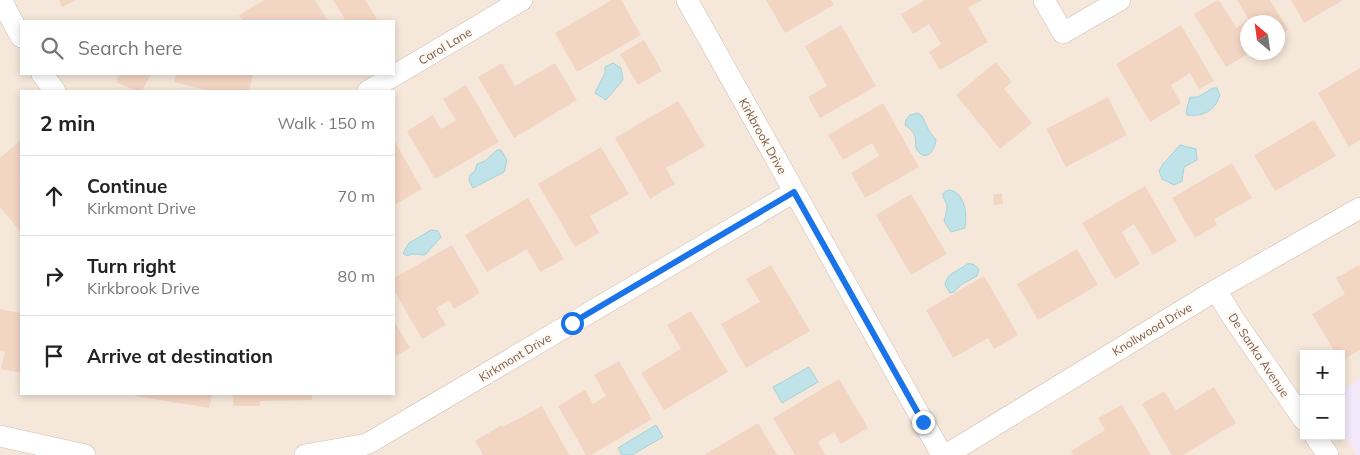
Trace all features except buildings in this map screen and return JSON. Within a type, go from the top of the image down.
[{"type":"street","points":[[1,0],[20,35]]},
{"type":"street","name":"Carol Lane","points":[[370,90],[522,0]]},
{"type":"street","name":"Kirkbrook Drive","points":[[687,0],[942,455]]},
{"type":"street","points":[[1044,0],[1063,33],[1120,0]]},
{"type":"street","points":[[43,75],[54,90]]},
{"type":"street","name":"Kirkmont Drive","points":[[305,455],[367,444],[794,192]]},
{"type":"street","name":"Knollwood Drive","points":[[946,455],[1216,290],[1360,208]]},
{"type":"street","name":"De Sanka Avenue","points":[[1216,290],[1233,318],[1300,414]]},
{"type":"street","points":[[0,436],[84,455]]},
{"type":"street","points":[[1318,440],[1328,455]]},
{"type":"shaded area","points":[[0,0],[1360,0],[1360,455],[0,455]]},
{"type":"shaded area","points":[[1360,379],[1360,455],[1356,455],[1345,436],[1345,388]]},
{"type":"water","points":[[613,63],[621,68],[623,80],[606,100],[595,93],[605,73],[605,67]]},
{"type":"water","points":[[1213,88],[1217,88],[1220,95],[1212,109],[1203,114],[1187,115],[1190,97],[1198,97]]},
{"type":"water","points":[[918,113],[922,116],[929,131],[936,140],[934,148],[927,155],[920,154],[917,150],[914,134],[905,125],[910,115]]},
{"type":"water","points":[[1180,145],[1196,149],[1197,160],[1184,167],[1182,181],[1174,185],[1162,179],[1159,171]]},
{"type":"water","points":[[497,150],[501,150],[507,160],[504,172],[473,188],[469,181],[470,175],[475,171],[477,164],[485,161]]},
{"type":"water","points":[[946,191],[955,192],[962,200],[966,217],[965,228],[951,232],[944,221],[947,204],[943,197]]},
{"type":"water","points":[[431,230],[438,231],[441,237],[425,255],[415,254],[407,256],[403,253],[409,243]]},
{"type":"water","points":[[967,264],[973,264],[977,267],[979,270],[977,276],[950,293],[945,285],[948,277]]},
{"type":"water","points":[[809,367],[818,382],[782,403],[773,387]]},
{"type":"water","points":[[656,425],[663,437],[632,455],[622,455],[618,448]]},
{"type":"route","points":[[572,323],[794,192],[923,422]]}]
